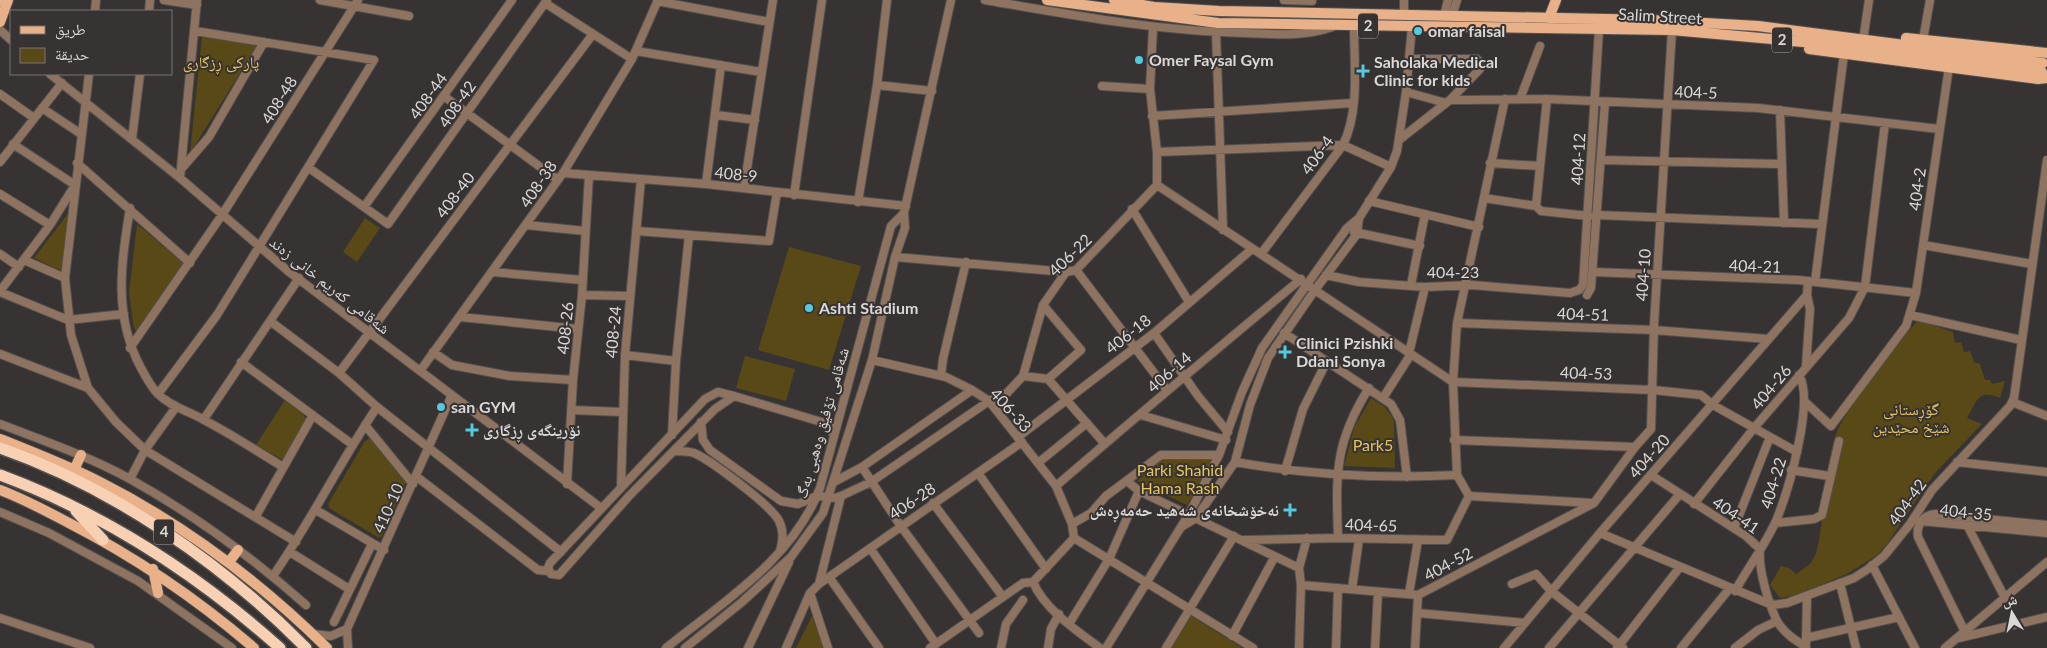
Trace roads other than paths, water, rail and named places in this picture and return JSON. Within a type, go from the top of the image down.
[{"type":"highway","name":"4","points":[[0,448],[104,496],[184,544],[220,570],[282,624],[306,648]]},
{"type":"highway","name":"4","points":[[0,474],[69,504],[114,527],[160,554],[205,586],[280,648]]},
{"type":"highway","points":[[69,504],[103,540]]},
{"type":"main road","points":[[0,22],[8,0]]},
{"type":"main road","name":"Salim Street","points":[[1048,0],[1218,23],[1672,30],[1848,46],[2045,72]]},
{"type":"main road","name":"Salim Street","points":[[1114,0],[1154,7],[1210,10],[1804,26],[1923,40],[2045,72]]},
{"type":"main road","points":[[1549,18],[1556,0]]},
{"type":"main road","points":[[1316,12],[1319,20],[1317,26]]},
{"type":"main road","points":[[1335,26],[1334,18],[1337,12]]},
{"type":"main road","name":"Salim Street","points":[[1758,26],[2045,72]]},
{"type":"main road","name":"Salim Street","points":[[1762,38],[1788,46],[1948,67],[2045,72]]},
{"type":"main road","points":[[0,439],[74,470],[159,515],[230,562],[327,648]]},
{"type":"main road","points":[[74,470],[80,455]]},
{"type":"main road","points":[[0,490],[23,499],[103,540],[152,569],[228,625],[254,648]]},
{"type":"main road","points":[[230,562],[238,550]]},
{"type":"main road","points":[[152,569],[158,593]]},
{"type":"street","points":[[164,0],[197,3],[180,178]]},
{"type":"street","points":[[320,0],[357,3],[409,16]]},
{"type":"street","name":"408-44","points":[[364,207],[445,97],[512,0]]},
{"type":"street","points":[[744,188],[773,0]]},
{"type":"street","points":[[794,195],[822,0]]},
{"type":"street","points":[[858,202],[878,85],[887,0]]},
{"type":"street","name":"شەقامی تۆفیق وەهبی بەگ","points":[[684,648],[742,602],[791,558],[823,513],[872,360],[895,257],[905,228],[905,210],[951,0]]},
{"type":"street","points":[[985,0],[1153,27],[1216,32],[1295,34],[1335,26]]},
{"type":"street","points":[[1284,0],[1312,1],[1316,12]]},
{"type":"street","points":[[1404,0],[1404,15]]},
{"type":"street","points":[[1448,0],[1448,16]]},
{"type":"street","points":[[1448,16],[1457,0]]},
{"type":"street","points":[[1864,34],[1869,0]]},
{"type":"street","points":[[1923,40],[1930,0]]},
{"type":"street","points":[[546,1],[594,34],[634,55],[721,65],[761,72]]},
{"type":"street","name":"408-42","points":[[364,207],[388,224],[546,1]]},
{"type":"street","points":[[657,1],[769,22]]},
{"type":"street","name":"408-38","points":[[420,371],[563,173],[634,55],[657,1]]},
{"type":"street","name":"408-48","points":[[130,348],[222,215],[357,3]]},
{"type":"street","name":"406-4","points":[[1261,254],[1343,145],[1349,132],[1353,103],[1354,26]]},
{"type":"street","points":[[1106,648],[1181,527],[1235,462],[1250,405],[1268,358],[1284,333],[1357,234],[1360,218],[1391,167],[1399,140],[1406,92],[1412,26]]},
{"type":"street","points":[[1153,27],[1150,89],[1157,185],[1252,249],[1304,281],[1453,382]]},
{"type":"street","name":"404-12","points":[[1579,290],[1583,285],[1593,215],[1594,102],[1600,28]]},
{"type":"street","points":[[0,30],[10,39]]},
{"type":"street","name":"404-10","points":[[1594,503],[1635,447],[1651,429],[1654,330],[1672,30]]},
{"type":"street","points":[[158,394],[217,315],[374,60],[195,31]]},
{"type":"street","points":[[1216,32],[1223,230]]},
{"type":"street","name":"408-40","points":[[339,373],[594,34]]},
{"type":"street","points":[[182,168],[210,137],[264,42]]},
{"type":"street","points":[[1520,99],[1540,46]]},
{"type":"street","points":[[1806,366],[1810,309],[1807,295],[1812,282],[1822,224],[1844,54]]},
{"type":"street","points":[[1399,140],[1448,102],[1480,70],[1481,64],[1477,59],[1409,59]]},
{"type":"street","points":[[706,184],[721,65]]},
{"type":"street","name":"404-2","points":[[1910,315],[1916,293],[1948,67]]},
{"type":"street","name":"شەقامی کەریم خانی زەند","points":[[51,75],[180,178],[259,248],[601,508]]},
{"type":"street","points":[[89,75],[77,163],[65,278],[68,320],[88,388],[116,422],[145,450],[296,542]]},
{"type":"street","points":[[132,139],[140,75]]},
{"type":"street","points":[[1,158],[62,83]]},
{"type":"street","points":[[878,85],[932,91]]},
{"type":"street","points":[[1102,86],[1150,89]]},
{"type":"street","name":"404-5","points":[[1406,92],[1448,102],[1547,99],[1780,110],[1939,129]]},
{"type":"street","points":[[0,94],[34,118]]},
{"type":"street","points":[[445,97],[558,180]]},
{"type":"street","points":[[1505,99],[1490,163],[1479,227],[1458,323],[1453,382],[1457,475],[1469,496],[1594,503]]},
{"type":"street","points":[[1536,206],[1547,99]]},
{"type":"street","points":[[1587,295],[1592,288],[1593,215],[1601,160],[1605,102]]},
{"type":"street","points":[[1152,116],[1353,103]]},
{"type":"street","points":[[42,108],[81,134]]},
{"type":"street","points":[[1780,110],[1784,223]]},
{"type":"street","points":[[716,115],[755,120]]},
{"type":"street","points":[[1865,287],[1886,123]]},
{"type":"street","points":[[13,144],[75,185]]},
{"type":"street","points":[[1156,152],[1343,145],[1391,167]]},
{"type":"street","points":[[1601,160],[1782,164]]},
{"type":"street","points":[[2047,160],[2012,402],[2047,416]]},
{"type":"street","points":[[77,163],[190,263]]},
{"type":"street","points":[[1490,163],[1540,166]]},
{"type":"street","points":[[309,168],[364,207]]},
{"type":"street","name":"408-9","points":[[563,173],[744,188],[858,202],[905,210]]},
{"type":"street","name":"408-26","points":[[567,484],[573,380],[582,295],[589,175]]},
{"type":"street","name":"408-24","points":[[621,487],[625,355],[641,179]]},
{"type":"street","points":[[75,185],[50,225],[0,292],[68,320],[124,314]]},
{"type":"street","name":"406-22","points":[[817,496],[829,498],[841,496],[871,482],[989,402],[1007,393],[1023,376],[1043,305],[1066,272],[1076,270],[1157,185]]},
{"type":"street","points":[[637,231],[769,241],[777,192]]},
{"type":"street","points":[[0,194],[50,225]]},
{"type":"street","points":[[1484,198],[1536,206],[1541,211],[1593,215],[1822,224]]},
{"type":"street","points":[[1369,201],[1479,227]]},
{"type":"street","points":[[130,208],[121,275],[124,314],[130,348],[158,394],[176,407],[204,419],[283,467]]},
{"type":"street","name":"شەقامی تۆفیق وەهبی بەگ","points":[[666,648],[780,553],[804,522],[817,496],[891,226],[905,210]]},
{"type":"street","points":[[1132,210],[1189,302]]},
{"type":"street","points":[[1411,285],[1425,214]]},
{"type":"street","points":[[1192,516],[1226,440],[1242,392],[1262,348],[1304,281],[1347,228],[1360,218]]},
{"type":"street","points":[[526,225],[585,231]]},
{"type":"street","points":[[1347,228],[1357,234],[1420,246]]},
{"type":"street","points":[[672,435],[676,361],[690,235]]},
{"type":"street","points":[[1923,244],[2032,264]]},
{"type":"street","name":"406-18","points":[[1020,439],[1066,399],[1154,333],[1252,249]]},
{"type":"street","points":[[0,254],[19,267]]},
{"type":"street","points":[[895,257],[1066,272]]},
{"type":"street","points":[[24,260],[65,278]]},
{"type":"street","points":[[941,376],[943,359],[966,262]]},
{"type":"street","points":[[1076,270],[1167,390]]},
{"type":"street","points":[[492,272],[582,280]]},
{"type":"street","name":"404-21","points":[[1592,272],[1812,282],[1916,293]]},
{"type":"street","name":"404-23","points":[[1326,275],[1358,282],[1425,287],[1466,285],[1570,293],[1579,290]]},
{"type":"street","points":[[204,419],[298,278]]},
{"type":"street","name":"406-14","points":[[1056,486],[1141,416],[1183,376],[1304,281]]},
{"type":"street","points":[[1383,398],[1410,354],[1425,287]]},
{"type":"street","name":"404-26","points":[[1694,504],[1754,428],[1849,318],[1865,287]]},
{"type":"street","points":[[582,295],[630,296]]},
{"type":"street","name":"404-20","points":[[1504,648],[1600,533],[1714,405],[1807,295]]},
{"type":"street","points":[[1043,305],[1081,350],[1048,379]]},
{"type":"street","points":[[1804,401],[1830,426],[1881,361],[1906,326],[1910,315],[2021,340]]},
{"type":"street","points":[[460,317],[578,330]]},
{"type":"street","points":[[270,321],[339,373],[377,407],[561,552]]},
{"type":"street","name":"404-51","points":[[1458,323],[1654,330],[1768,339]]},
{"type":"street","points":[[1154,333],[1183,376],[1228,432]]},
{"type":"street","points":[[1284,333],[1391,404],[1400,420],[1407,477]]},
{"type":"street","points":[[433,352],[452,365],[510,376],[573,380]]},
{"type":"street","points":[[0,354],[88,388]]},
{"type":"street","points":[[625,355],[676,361]]},
{"type":"street","name":"406-33","points":[[872,360],[941,376],[972,390],[989,402],[1056,486],[1072,524],[1074,538]]},
{"type":"street","points":[[241,362],[353,445]]},
{"type":"street","points":[[1285,471],[1303,409],[1327,362]]},
{"type":"street","name":"404-22","points":[[1681,648],[1732,590],[1775,523],[1797,452],[1804,401],[1803,381],[1799,375]]},
{"type":"street","points":[[1023,376],[1048,379],[1105,444]]},
{"type":"street","name":"404-53","points":[[1453,382],[1653,390],[1701,394],[1714,405],[1797,452]]},
{"type":"street","points":[[1338,538],[1336,475],[1346,428],[1369,388]]},
{"type":"street","points":[[834,482],[862,468],[972,390]]},
{"type":"street","points":[[549,571],[548,566],[601,508],[709,396],[723,392],[825,422],[832,422],[840,417]]},
{"type":"street","name":"410-10","points":[[348,648],[347,629],[452,396]]},
{"type":"street","points":[[709,396],[713,400],[714,409]]},
{"type":"street","points":[[365,425],[415,481],[538,570],[542,572],[549,571],[559,575],[613,512],[714,409],[734,396]]},
{"type":"street","name":"404-42","points":[[1772,605],[1787,603],[1854,578],[1872,565],[1910,524],[1932,490],[2012,402]]},
{"type":"street","points":[[130,479],[145,450],[176,407]]},
{"type":"street","points":[[273,576],[316,510],[377,407]]},
{"type":"street","points":[[572,410],[622,412]]},
{"type":"street","points":[[256,516],[313,414]]},
{"type":"street","points":[[1141,416],[1226,440]]},
{"type":"street","points":[[701,422],[703,440],[710,450],[781,502],[792,504],[817,496]]},
{"type":"street","points":[[825,422],[831,427],[834,438]]},
{"type":"street","points":[[1038,463],[1087,423]]},
{"type":"street","points":[[0,424],[80,455],[130,479],[238,550],[273,576],[306,605]]},
{"type":"street","points":[[1734,528],[1770,437]]},
{"type":"street","name":"406-28","points":[[810,593],[828,577],[978,472],[1020,439]]},
{"type":"street","points":[[1454,440],[1635,447]]},
{"type":"street","points":[[1775,523],[1814,519],[1822,515],[1839,441]]},
{"type":"street","points":[[674,451],[685,451],[697,455],[751,494],[779,519],[783,534],[780,553]]},
{"type":"street","points":[[1072,524],[1091,513],[1106,496],[1161,455],[1219,455]]},
{"type":"street","points":[[1235,462],[1285,471],[1336,475],[1407,477],[1457,475]]},
{"type":"street","points":[[1957,462],[2047,472]]},
{"type":"street","points":[[862,468],[900,525],[979,633]]},
{"type":"street","points":[[1792,470],[1830,476]]},
{"type":"street","points":[[978,472],[1046,569]]},
{"type":"street","name":"404-41","points":[[1651,475],[1734,528],[1760,549],[1760,569],[1778,621],[1789,636],[1806,648]]},
{"type":"street","points":[[1127,481],[1139,490],[1244,540],[1274,558],[1299,568]]},
{"type":"street","points":[[751,494],[758,485]]},
{"type":"street","points":[[1069,624],[1109,559],[1139,490]]},
{"type":"street","points":[[1549,648],[1680,494]]},
{"type":"street","points":[[819,584],[841,496]]},
{"type":"street","name":"404-65","points":[[1244,540],[1338,538],[1447,540],[1469,496]]},
{"type":"street","points":[[933,503],[1004,597]]},
{"type":"street","name":"404-52","points":[[1301,585],[1418,595],[1594,503]]},
{"type":"street","points":[[316,510],[384,550]]},
{"type":"street","points":[[0,512],[49,533],[158,593],[232,648]]},
{"type":"street","name":"404-35","points":[[1922,521],[1932,514],[2047,525]]},
{"type":"street","points":[[1922,521],[1918,527],[1918,537],[1965,632]]},
{"type":"street","name":"404-35","points":[[1922,521],[2047,534]]},
{"type":"street","points":[[1968,527],[2005,598]]},
{"type":"street","points":[[1600,533],[1732,590],[1772,605]]},
{"type":"street","points":[[1166,648],[1234,536]]},
{"type":"street","points":[[870,548],[933,646],[1023,584],[1033,582],[1074,538],[1253,648]]},
{"type":"street","points":[[1299,648],[1301,585],[1299,568],[1307,538]]},
{"type":"street","points":[[1352,589],[1359,539]]},
{"type":"street","points":[[1409,594],[1418,540]]},
{"type":"street","points":[[334,622],[372,544]]},
{"type":"street","points":[[290,552],[349,589]]},
{"type":"street","points":[[748,648],[791,558]]},
{"type":"street","points":[[1232,636],[1274,558]]},
{"type":"street","points":[[1947,646],[2047,562]]},
{"type":"street","points":[[1872,565],[1915,648]]},
{"type":"street","points":[[1512,584],[1536,574],[1552,591],[1620,647],[1680,567]]},
{"type":"street","points":[[828,577],[879,648]]},
{"type":"street","points":[[1033,582],[1038,592],[1069,624],[1100,648]]},
{"type":"street","points":[[1840,583],[1856,648]]},
{"type":"street","points":[[1336,648],[1338,588]]},
{"type":"street","points":[[1375,648],[1378,592]]},
{"type":"street","points":[[786,648],[810,593]]},
{"type":"street","points":[[810,593],[828,648]]},
{"type":"street","points":[[1415,648],[1418,595]]},
{"type":"street","points":[[1806,648],[1807,596]]},
{"type":"street","points":[[1001,648],[1006,624],[1022,600]]},
{"type":"street","points":[[1418,613],[1525,623]]},
{"type":"street","points":[[1048,648],[1051,629],[1059,614]]},
{"type":"street","points":[[1806,638],[1899,616]]},
{"type":"street","points":[[0,618],[90,648]]},
{"type":"street","points":[[1957,638],[2047,618]]},
{"type":"street","points":[[1734,648],[1758,630],[1778,621]]},
{"type":"street","points":[[313,634],[331,636],[347,629]]},
{"type":"street","points":[[1947,646],[1958,648]]},
{"type":"place","name":"omar faisal","points":[[1418,31]]},
{"type":"place","name":"Omer Faysal Gym","points":[[1139,60]]},
{"type":"place","name":"Saholaka Medical Clinic for kids","points":[[1363,71]]},
{"type":"place","name":"Ashti Stadium","points":[[809,308]]},
{"type":"place","name":"Clinici Pzishki Ddani Sonya","points":[[1285,352]]},
{"type":"place","name":"san GYM","points":[[441,407]]},
{"type":"place","name":"نۆرینگەی ڕزگاری","points":[[472,430]]},
{"type":"place","name":"نەخۆشخانەی شەهید حەمەڕەش","points":[[1290,510]]},
{"type":"park label","name":"پارکی ڕزگاری","points":[[221,62]]},
{"type":"park label","name":"گۆڕستانی شێخ محێدین","points":[[1911,418]]},
{"type":"park label","name":"Park5","points":[[1373,445]]},
{"type":"park label","name":"Parki Shahid Hama Rash","points":[[1180,479]]}]
